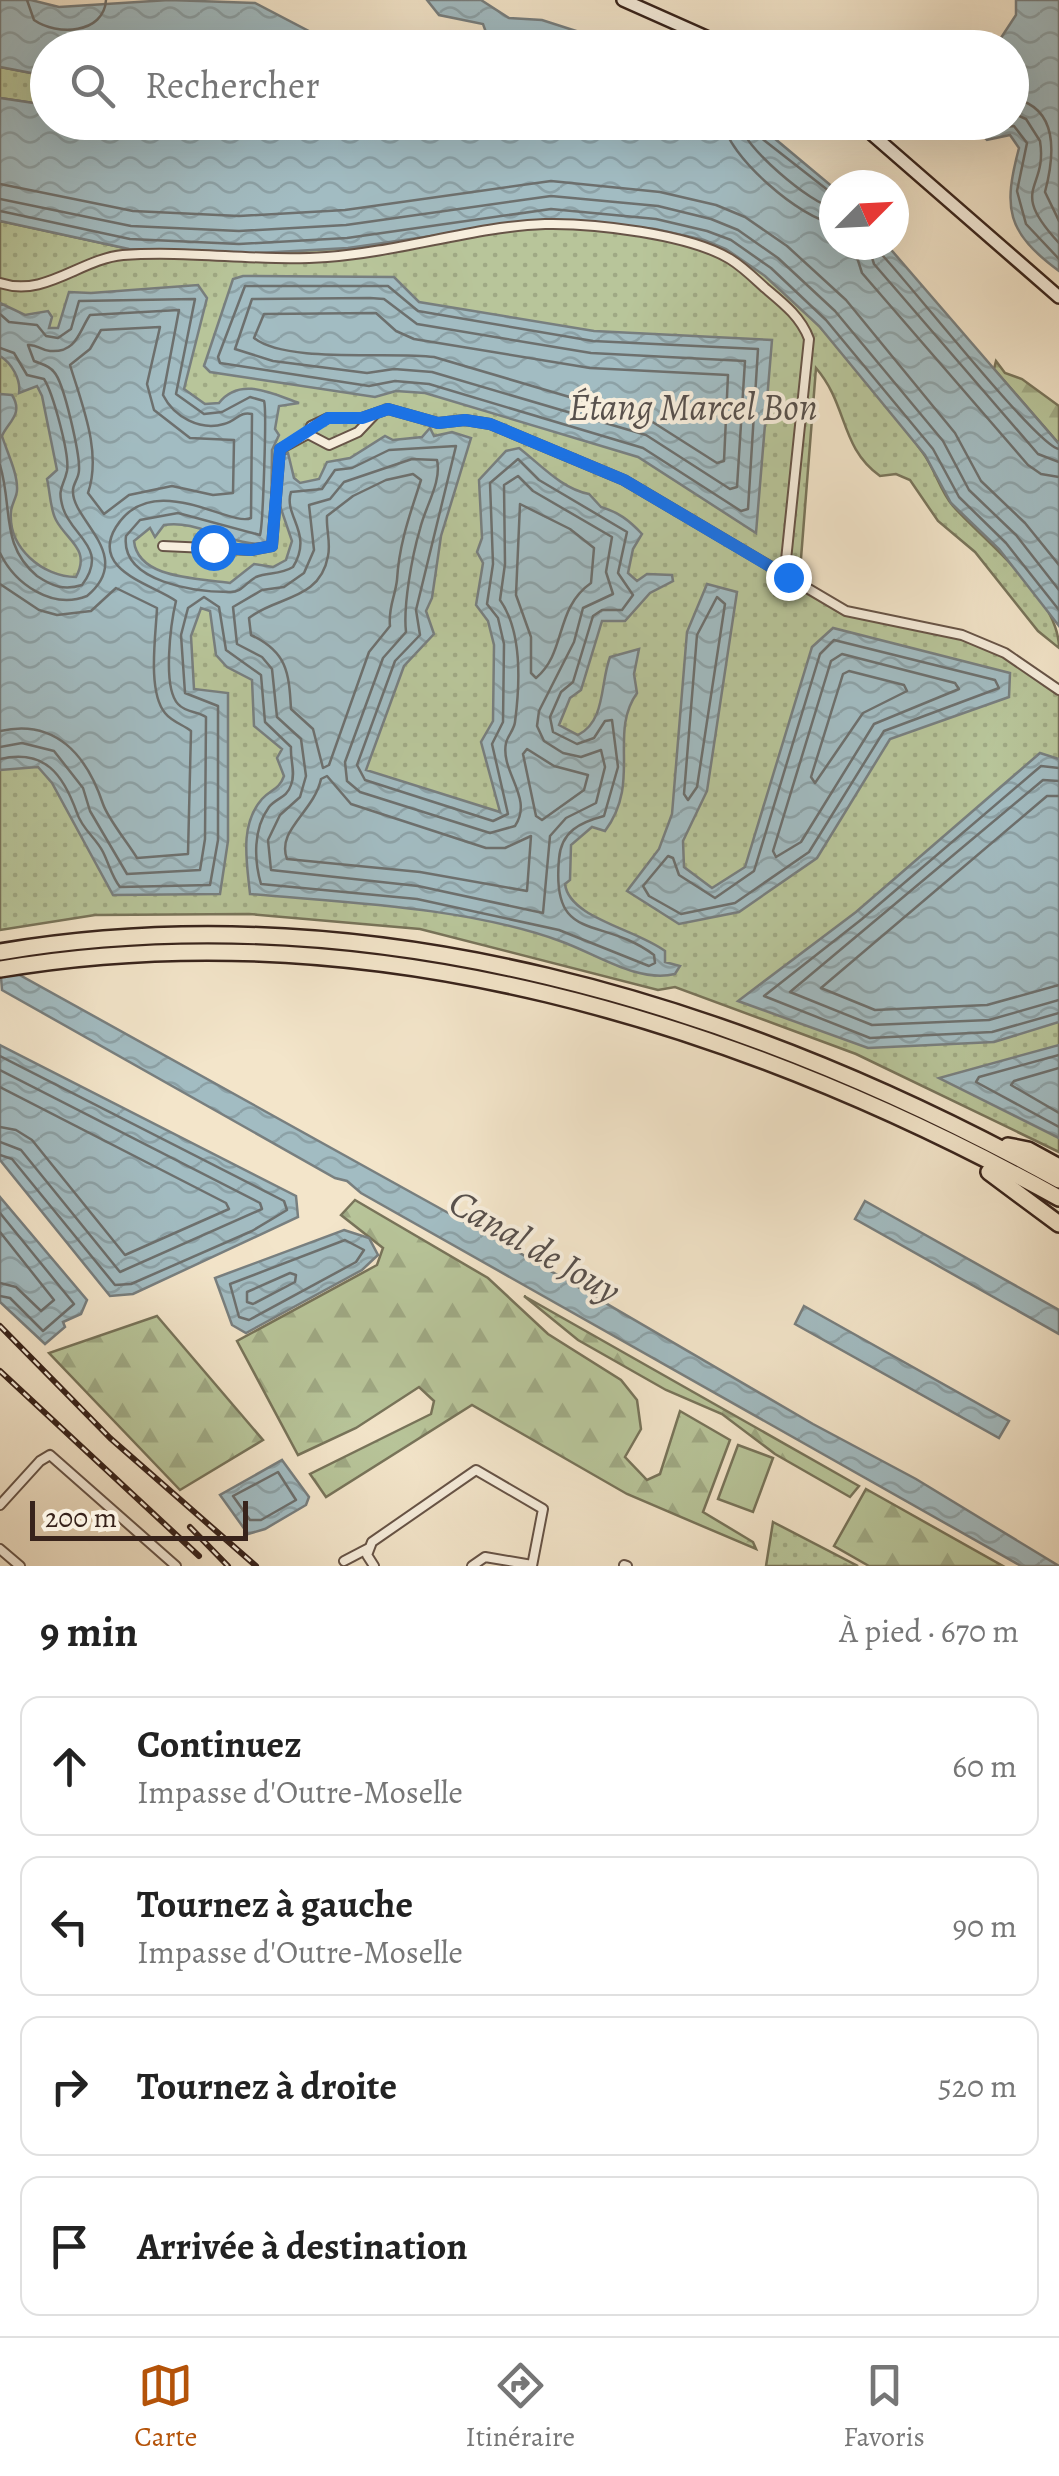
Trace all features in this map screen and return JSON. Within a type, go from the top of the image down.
[{"type":"highway","points":[[0,952],[140,937],[284,936],[400,947],[482,962],[587,986],[744,1036],[877,1090],[994,1144],[1059,1180]]},
{"type":"highway","points":[[0,969],[142,953],[252,952],[353,958],[453,973],[640,1019],[758,1059],[882,1110],[1059,1198]]},
{"type":"highway","points":[[882,1110],[1003,1180],[1059,1224]]},
{"type":"highway","points":[[994,1144],[1028,1150],[1059,1167]]},
{"type":"main road","points":[[622,0],[690,30]]},
{"type":"main road","points":[[878,140],[1059,298]]},
{"type":"street","points":[[0,283],[15,288],[39,285],[118,256],[191,255],[252,261],[330,257],[544,224],[634,232],[706,249],[744,269],[791,311],[804,326],[808,339],[786,560],[788,577]]},
{"type":"street","points":[[163,546],[251,550],[272,546],[280,449],[328,418],[388,409],[438,423],[465,420],[490,424],[624,480],[846,611],[962,636],[1005,653],[1059,690]]},
{"type":"street","points":[[308,434],[329,446],[358,432],[376,413]]},
{"type":"street","points":[[0,1505],[50,1456],[176,1566]]},
{"type":"street","points":[[344,1561],[367,1549],[476,1470],[543,1508],[532,1566],[484,1557],[472,1566]]},
{"type":"street","points":[[0,1549],[20,1566]]},
{"type":"street","points":[[367,1549],[374,1566]]},
{"type":"green space","points":[[0,67],[30,73],[30,102],[0,98]]},
{"type":"green space","points":[[551,219],[661,229],[703,240],[749,263],[832,339],[923,453],[953,506],[1018,572],[1047,610],[1059,648],[1038,631],[975,552],[938,521],[910,480],[896,474],[880,476],[867,465],[816,368],[799,584],[846,611],[962,635],[1005,653],[1059,690],[1059,1152],[856,1054],[675,987],[658,990],[420,929],[249,914],[95,915],[0,930],[0,221],[129,249],[240,254],[348,248]]},
{"type":"green space","points":[[996,361],[1005,373],[1022,379],[1059,406],[1059,444],[994,369]]},
{"type":"green space","points":[[355,1200],[488,1278],[548,1334],[621,1380],[637,1400],[641,1429],[625,1457],[647,1480],[660,1474],[680,1411],[730,1440],[703,1512],[753,1542],[756,1549],[627,1494],[472,1405],[326,1497],[310,1474],[431,1414],[434,1401],[419,1387],[356,1428],[298,1455],[237,1341],[377,1265],[383,1248],[341,1215]]},
{"type":"green space","points":[[524,1296],[859,1486],[850,1497],[775,1454],[722,1414],[666,1390],[578,1340]]},
{"type":"green space","points":[[157,1316],[263,1440],[180,1490],[49,1353]]},
{"type":"green space","points":[[738,1445],[773,1458],[753,1512],[718,1499]]},
{"type":"green space","points":[[866,1489],[1003,1566],[869,1566],[834,1546]]},
{"type":"green space","points":[[773,1522],[858,1566],[766,1566]]},
{"type":"water","points":[[0,0],[31,0],[59,7],[169,0],[255,3],[307,30],[30,30],[30,73],[0,67]]},
{"type":"water","points":[[427,0],[481,0],[509,18],[542,20],[573,30],[485,30],[483,24],[439,15]]},
{"type":"water","points":[[1016,0],[1059,0],[1059,271],[1028,244],[1013,217],[1011,187],[1019,148],[1013,140],[1029,140],[1029,30],[1006,30],[1016,15]]},
{"type":"water","points":[[0,98],[30,102],[30,140],[776,140],[819,176],[819,260],[900,260],[1059,444],[1059,626],[999,549],[951,503],[925,455],[819,326],[765,276],[726,249],[704,240],[655,229],[551,219],[348,248],[240,254],[129,249],[0,221]]},
{"type":"water","name":"Étang Marcel Bon","points":[[394,277],[419,302],[594,331],[772,340],[756,533],[638,457],[425,393],[396,391],[375,397],[210,372],[204,366],[233,279]]},
{"type":"water","points":[[198,285],[207,298],[184,389],[205,404],[219,403],[237,390],[247,389],[299,403],[279,406],[275,429],[279,435],[272,450],[271,543],[243,542],[177,524],[164,525],[155,537],[150,528],[134,541],[138,554],[158,570],[230,583],[254,564],[273,567],[286,560],[292,541],[277,497],[284,454],[288,453],[294,478],[300,483],[319,479],[327,462],[350,458],[385,436],[393,440],[422,437],[430,428],[434,436],[452,432],[471,438],[441,536],[432,598],[426,611],[434,634],[404,666],[366,770],[500,812],[481,742],[493,721],[494,645],[488,621],[476,605],[483,563],[477,552],[482,538],[479,480],[506,451],[519,448],[561,482],[589,494],[601,507],[637,529],[642,534],[633,549],[628,573],[637,581],[647,574],[672,575],[673,581],[650,593],[625,621],[602,621],[581,690],[570,698],[559,725],[578,735],[587,729],[598,711],[610,657],[639,649],[634,674],[637,693],[625,725],[622,794],[605,831],[592,827],[571,845],[570,880],[565,884],[578,906],[665,951],[665,962],[680,966],[675,974],[632,971],[560,941],[486,921],[407,908],[250,894],[247,832],[255,809],[284,776],[277,758],[282,749],[254,726],[252,680],[227,667],[216,655],[210,611],[201,608],[191,636],[194,689],[228,693],[228,841],[220,894],[113,895],[52,783],[38,767],[0,770],[0,394],[12,395],[16,407],[2,436],[17,484],[11,512],[15,537],[30,558],[51,572],[76,577],[81,559],[52,511],[47,479],[57,470],[42,396],[37,386],[19,393],[15,372],[0,356],[0,303],[25,315],[48,311],[52,317],[49,328],[58,328],[69,292]]},
{"type":"water","points":[[707,584],[737,592],[707,791],[683,841],[684,867],[712,888],[745,867],[812,647],[833,628],[1010,673],[1009,697],[890,739],[817,858],[739,912],[679,924],[627,891],[659,849],[672,814],[687,632]]},
{"type":"water","points":[[1040,753],[1059,759],[1059,1022],[994,1042],[868,1048],[738,1001],[856,912]]},
{"type":"water","points":[[0,964],[506,1245],[813,1424],[916,1479],[1059,1566],[1021,1566],[361,1193],[347,1181],[335,1178],[2,990]]},
{"type":"water","points":[[0,1045],[296,1196],[298,1217],[133,1294],[110,1296],[0,1160]]},
{"type":"water","points":[[1059,1045],[1059,1138],[939,1078]]},
{"type":"water","points":[[0,1197],[87,1300],[81,1314],[63,1322],[65,1327],[45,1344],[0,1302]]},
{"type":"water","points":[[865,1201],[1059,1310],[1059,1334],[855,1219]]},
{"type":"water","points":[[344,1230],[369,1238],[378,1255],[362,1270],[246,1333],[232,1325],[215,1278]]},
{"type":"water","points":[[804,1306],[1009,1421],[999,1438],[795,1324]]},
{"type":"water","points":[[282,1460],[309,1497],[306,1505],[265,1529],[248,1534],[220,1495]]},
{"type":"railway","points":[[0,1326],[110,1438],[256,1566]]},
{"type":"railway","points":[[0,1371],[199,1556]]},
{"type":"railway","points":[[190,1527],[228,1566]]},
{"type":"route","points":[[213,547],[251,550],[272,546],[280,449],[328,418],[362,418],[388,409],[438,423],[465,420],[490,424],[570,456],[624,480],[788,577]]},
{"type":"water label","name":"Canal de Jouy","points":[[535,1246]]}]
